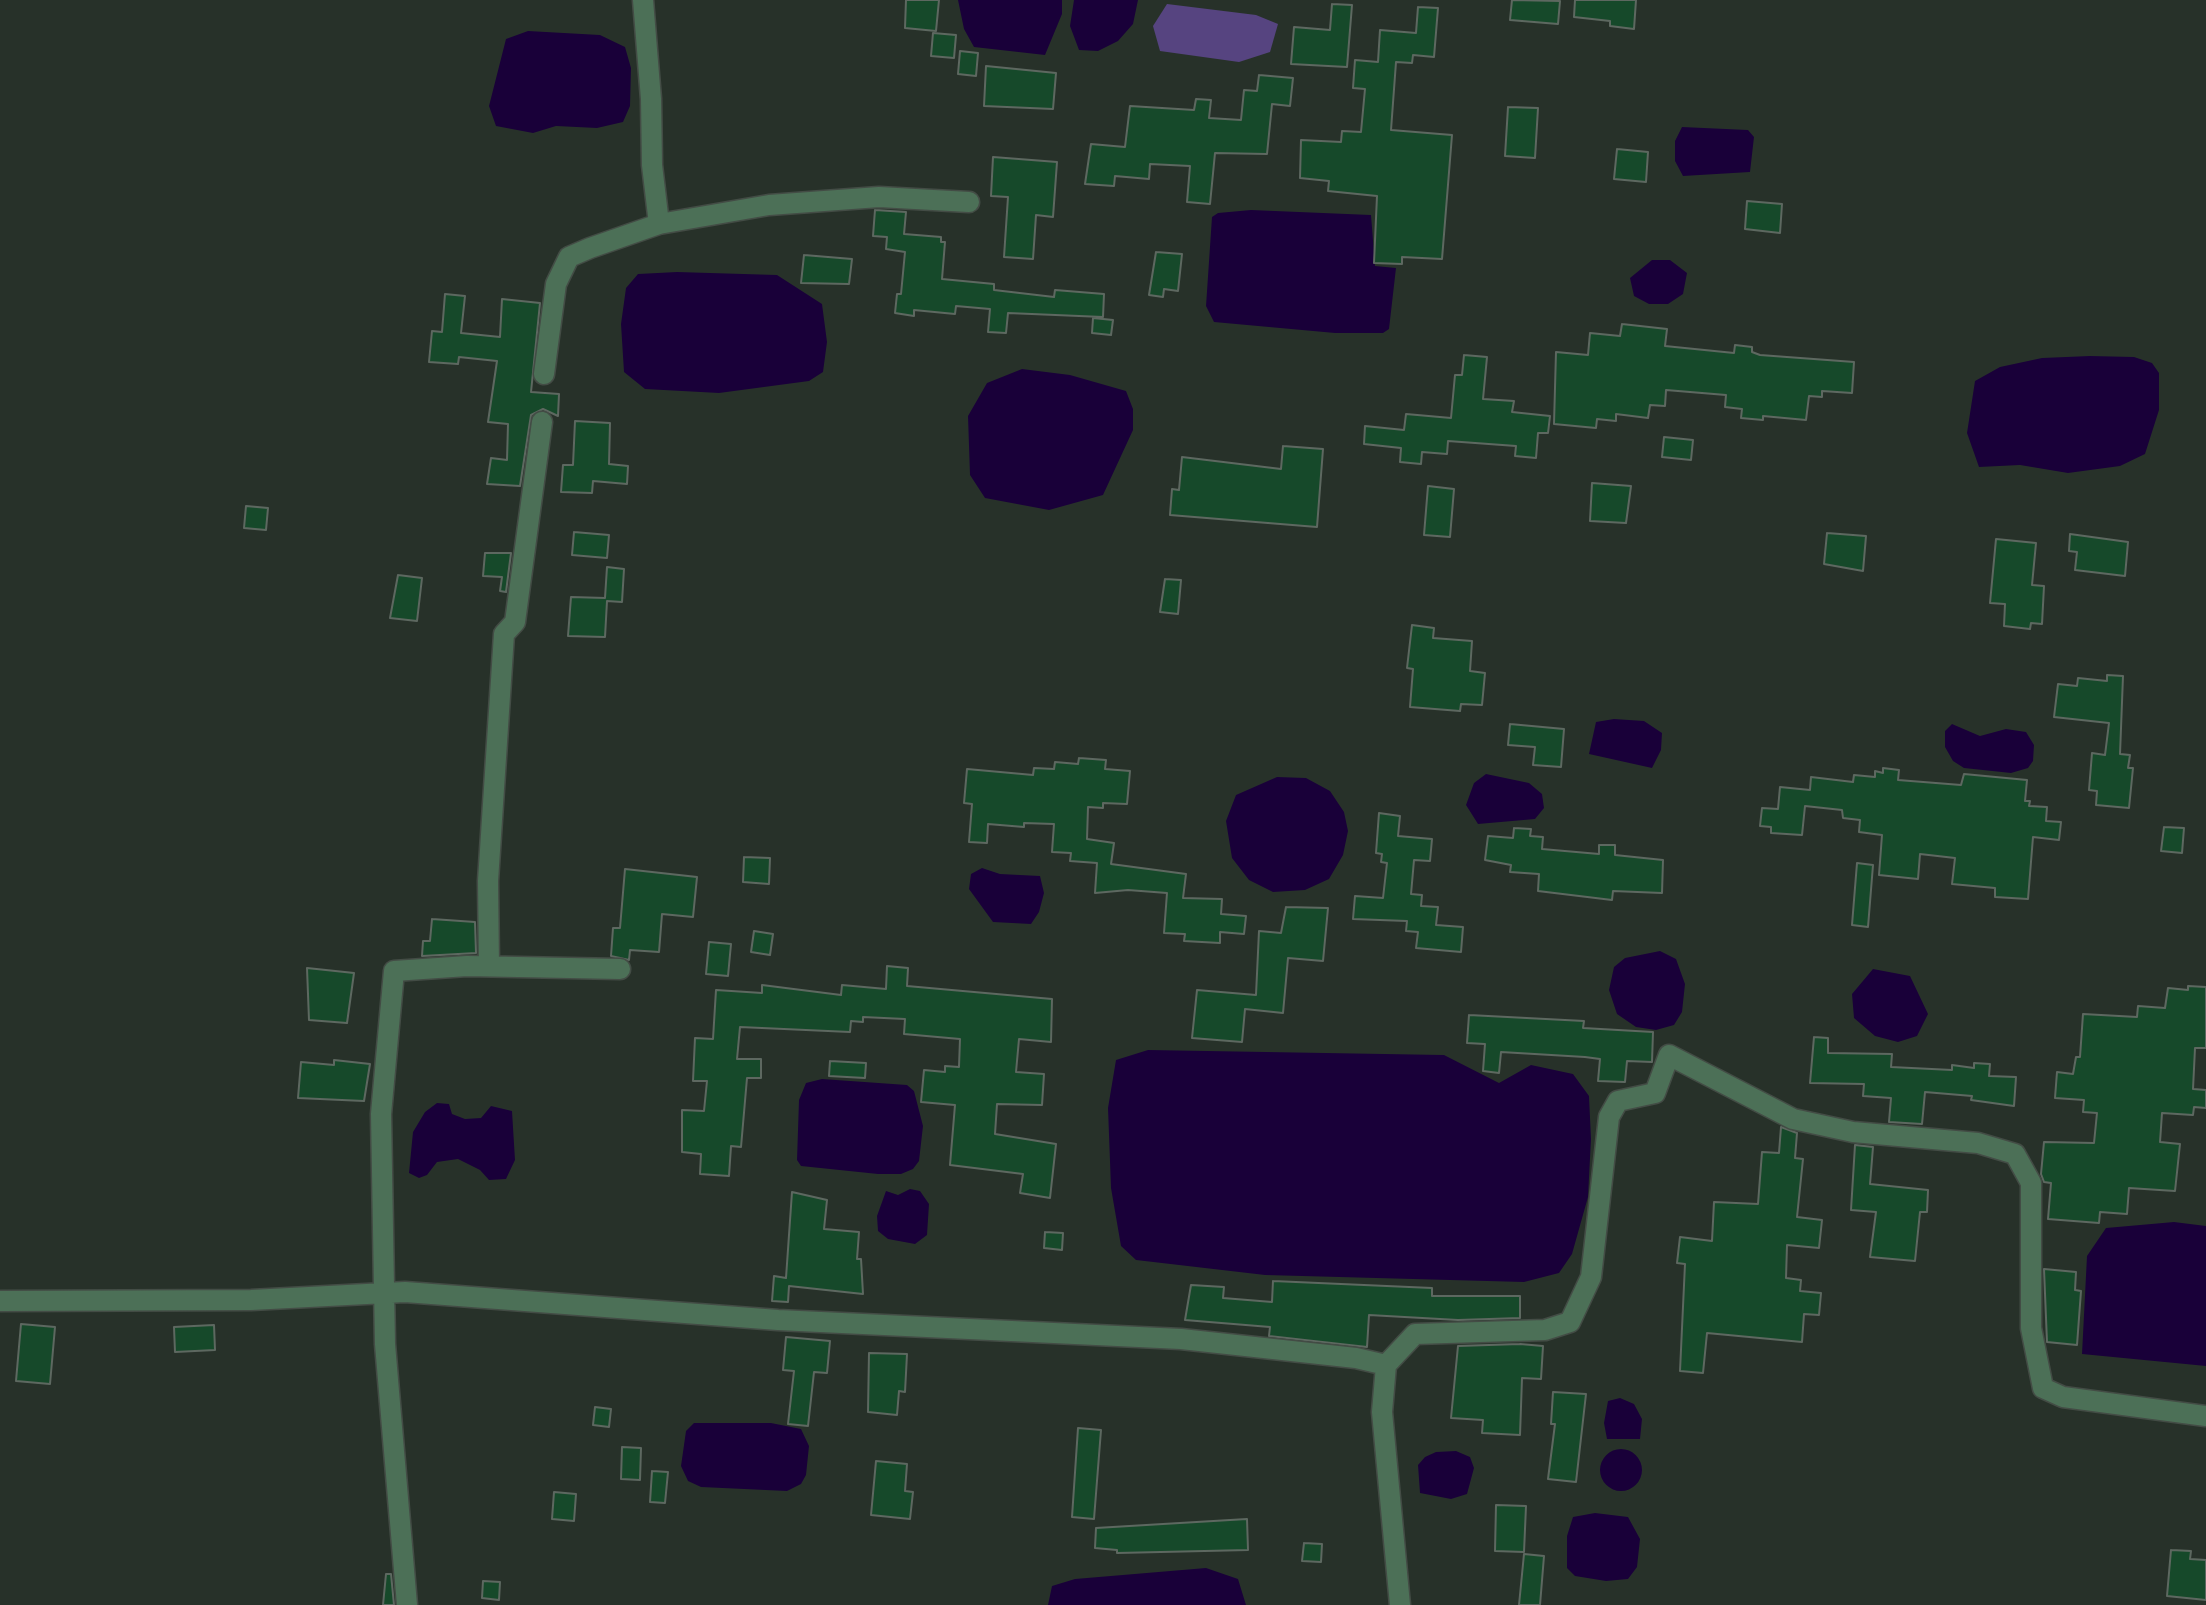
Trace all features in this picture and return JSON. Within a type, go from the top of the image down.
[{"type":"street","points":[[643,0],[651,99],[652,165],[659,224]]},
{"type":"street","points":[[544,374],[556,284],[569,257],[659,224],[769,205],[879,197],[969,202]]},
{"type":"street","points":[[489,966],[488,881],[504,634],[515,622],[542,422]]},
{"type":"street","points":[[407,1605],[385,1344],[381,1114],[394,971],[489,966],[620,969]]},
{"type":"street","points":[[1400,1605],[1382,1412],[1386,1365],[1415,1334],[1545,1330],[1570,1322],[1591,1277],[1609,1117],[1618,1101],[1655,1093],[1669,1055],[1793,1119],[1853,1132],[1978,1143],[2015,1154],[2031,1183],[2031,1328],[2043,1388],[2063,1397],[2206,1416]]},
{"type":"street","points":[[0,1301],[251,1300],[384,1292],[778,1320],[1181,1339],[1356,1358],[1386,1365]]},
{"type":"shaded area","points":[[958,0],[1062,0],[1062,14],[1045,55],[974,47],[964,29]]},
{"type":"shaded area","points":[[1074,0],[1138,0],[1133,24],[1118,41],[1098,51],[1079,50],[1070,26]]},
{"type":"shaded area","points":[[1167,4],[1256,15],[1278,24],[1270,52],[1239,62],[1160,51],[1153,26]]},
{"type":"shaded area","points":[[528,31],[600,35],[625,47],[631,68],[630,106],[623,122],[597,128],[556,126],[533,133],[496,126],[489,106],[506,39]]},
{"type":"shaded area","points":[[1682,127],[1748,130],[1754,137],[1750,172],[1683,176],[1675,161],[1675,141]]},
{"type":"shaded area","points":[[1251,210],[1371,215],[1375,266],[1396,268],[1389,329],[1383,333],[1335,333],[1214,322],[1206,306],[1212,217],[1218,213]]},
{"type":"shaded area","points":[[1652,260],[1670,260],[1687,273],[1683,294],[1668,304],[1649,304],[1634,296],[1630,278]]},
{"type":"shaded area","points":[[638,274],[777,275],[822,304],[827,342],[823,372],[809,381],[719,393],[645,389],[624,372],[621,324],[626,288]]},
{"type":"shaded area","points":[[2134,357],[2152,363],[2159,373],[2159,410],[2145,454],[2120,466],[2068,473],[2020,465],[1979,467],[1967,433],[1975,381],[2000,367],[2042,358]]},
{"type":"shaded area","points":[[1022,369],[1070,375],[1126,391],[1133,409],[1133,430],[1103,495],[1049,510],[985,498],[970,475],[968,416],[987,383]]},
{"type":"shaded area","points":[[1614,719],[1644,721],[1662,733],[1661,750],[1652,768],[1589,754],[1596,722]]},
{"type":"shaded area","points":[[1952,724],[1980,736],[2006,729],[2026,732],[2034,745],[2033,761],[2028,768],[2011,773],[1964,768],[1953,761],[1945,747],[1945,731]]},
{"type":"shaded area","points":[[1486,774],[1529,783],[1542,794],[1544,808],[1535,819],[1478,824],[1466,805],[1474,783]]},
{"type":"shaded area","points":[[1277,777],[1306,778],[1330,791],[1344,812],[1348,831],[1343,855],[1329,879],[1305,890],[1273,892],[1249,880],[1232,858],[1226,821],[1236,795]]},
{"type":"shaded area","points":[[982,868],[1000,874],[1040,876],[1044,893],[1039,912],[1031,924],[993,922],[969,889],[971,874]]},
{"type":"shaded area","points":[[1660,951],[1676,959],[1685,984],[1682,1012],[1674,1025],[1656,1030],[1636,1027],[1617,1014],[1609,990],[1614,967],[1625,958]]},
{"type":"shaded area","points":[[1873,969],[1910,976],[1928,1014],[1917,1036],[1898,1042],[1875,1036],[1854,1018],[1852,994]]},
{"type":"shaded area","points":[[1148,1050],[1444,1055],[1499,1083],[1531,1065],[1573,1074],[1589,1096],[1591,1139],[1588,1197],[1572,1254],[1559,1273],[1524,1282],[1265,1275],[1136,1260],[1121,1246],[1111,1188],[1108,1108],[1116,1060]]},
{"type":"shaded area","points":[[822,1079],[907,1085],[914,1091],[923,1126],[919,1161],[913,1169],[901,1174],[878,1174],[801,1166],[797,1160],[799,1100],[806,1083]]},
{"type":"shaded area","points":[[437,1103],[449,1104],[452,1114],[465,1119],[481,1118],[491,1106],[512,1111],[515,1160],[506,1179],[489,1180],[480,1170],[458,1159],[437,1162],[427,1175],[419,1178],[409,1173],[413,1132],[425,1112]]},
{"type":"shaded area","points":[[910,1189],[920,1191],[929,1204],[927,1235],[915,1244],[888,1239],[878,1231],[877,1216],[886,1191],[898,1195]]},
{"type":"shaded area","points":[[2174,1222],[2206,1226],[2206,1366],[2082,1354],[2087,1256],[2106,1228]]},
{"type":"shaded area","points":[[1620,1398],[1634,1404],[1642,1419],[1640,1439],[1607,1439],[1604,1423],[1608,1401]]},
{"type":"shaded area","points":[[694,1423],[771,1423],[801,1429],[809,1446],[806,1475],[801,1484],[787,1491],[701,1487],[688,1481],[681,1466],[686,1431]]},
{"type":"shaded area","points":[[1621,1449],[1636,1455],[1642,1470],[1636,1485],[1621,1491],[1606,1485],[1600,1470],[1606,1455]]},
{"type":"shaded area","points":[[1456,1451],[1470,1457],[1474,1468],[1467,1494],[1451,1499],[1420,1493],[1418,1465],[1436,1452]]},
{"type":"shaded area","points":[[1595,1513],[1628,1517],[1640,1539],[1637,1567],[1628,1579],[1606,1581],[1575,1576],[1567,1568],[1567,1536],[1573,1517]]},
{"type":"shaded area","points":[[1206,1568],[1238,1579],[1246,1605],[1048,1605],[1052,1586],[1075,1579]]},
{"type":"building","points":[[906,0],[939,0],[936,31],[905,28]]},
{"type":"building","points":[[1512,0],[1560,1],[1558,24],[1510,20]]},
{"type":"building","points":[[1575,0],[1636,0],[1634,29],[1610,26],[1610,21],[1574,17]]},
{"type":"building","points":[[1332,4],[1352,5],[1347,67],[1291,64],[1294,27],[1330,30]]},
{"type":"building","points":[[1418,7],[1438,8],[1434,57],[1413,55],[1412,63],[1396,62],[1391,130],[1452,135],[1442,259],[1402,257],[1402,264],[1374,263],[1377,196],[1328,191],[1329,181],[1300,178],[1301,140],[1341,142],[1342,131],[1361,132],[1365,89],[1353,88],[1355,60],[1378,62],[1380,30],[1416,33]]},
{"type":"building","points":[[933,33],[956,35],[954,58],[931,56]]},
{"type":"building","points":[[960,51],[978,53],[976,76],[958,74]]},
{"type":"building","points":[[986,66],[1056,73],[1053,109],[984,106]]},
{"type":"building","points":[[1259,75],[1293,78],[1290,106],[1272,104],[1267,154],[1215,153],[1210,204],[1187,202],[1190,166],[1150,164],[1149,179],[1115,176],[1114,186],[1085,184],[1091,144],[1125,147],[1130,106],[1194,110],[1196,99],[1211,100],[1209,118],[1241,120],[1244,90],[1257,91]]},
{"type":"building","points":[[1508,107],[1538,108],[1535,158],[1505,156]]},
{"type":"building","points":[[1617,149],[1648,152],[1646,182],[1614,179]]},
{"type":"building","points":[[993,157],[1057,162],[1053,217],[1036,215],[1033,259],[1004,257],[1008,197],[991,196]]},
{"type":"building","points":[[1747,201],[1782,204],[1780,233],[1745,229]]},
{"type":"building","points":[[875,210],[906,212],[904,234],[941,237],[941,242],[945,242],[942,279],[994,284],[994,290],[1054,297],[1055,290],[1104,294],[1103,317],[1008,313],[1006,333],[988,332],[990,309],[956,306],[955,314],[914,310],[914,316],[895,313],[897,294],[901,294],[905,252],[886,249],[887,237],[873,236]]},
{"type":"building","points":[[1156,252],[1182,254],[1178,291],[1164,289],[1163,297],[1149,295]]},
{"type":"building","points":[[804,255],[852,259],[849,284],[801,283]]},
{"type":"building","points":[[445,294],[465,296],[461,333],[500,337],[502,299],[540,303],[531,392],[559,394],[558,416],[543,409],[531,415],[520,486],[487,484],[491,458],[507,460],[508,424],[488,422],[497,361],[459,357],[458,364],[429,362],[432,331],[442,332]]},
{"type":"building","points":[[1093,318],[1113,320],[1111,335],[1092,333]]},
{"type":"building","points":[[1622,324],[1667,329],[1665,346],[1734,353],[1735,345],[1752,347],[1752,352],[1760,355],[1854,362],[1852,393],[1822,391],[1822,397],[1809,396],[1806,420],[1763,416],[1763,420],[1741,418],[1742,409],[1725,407],[1726,395],[1666,390],[1665,406],[1650,405],[1648,418],[1616,414],[1616,421],[1597,419],[1596,428],[1554,424],[1556,352],[1588,355],[1590,333],[1620,336]]},
{"type":"building","points":[[1464,355],[1487,357],[1483,399],[1514,401],[1512,412],[1550,416],[1548,433],[1538,433],[1536,458],[1515,456],[1516,446],[1448,441],[1447,454],[1422,452],[1421,464],[1400,462],[1401,448],[1364,444],[1365,426],[1404,430],[1406,414],[1451,418],[1455,375],[1462,375]]},
{"type":"building","points":[[575,421],[610,423],[609,464],[628,466],[627,484],[593,481],[592,493],[561,492],[563,465],[573,465]]},
{"type":"building","points":[[1664,437],[1693,440],[1691,460],[1662,457]]},
{"type":"building","points":[[1283,446],[1323,449],[1317,527],[1170,515],[1172,489],[1179,490],[1182,457],[1281,469]]},
{"type":"building","points":[[1592,483],[1631,486],[1626,523],[1590,521]]},
{"type":"building","points":[[1428,486],[1454,489],[1450,537],[1424,535]]},
{"type":"building","points":[[246,506],[268,508],[266,530],[244,528]]},
{"type":"building","points":[[574,532],[609,535],[607,558],[572,555]]},
{"type":"building","points":[[1827,533],[1866,536],[1863,571],[1824,564]]},
{"type":"building","points":[[2070,534],[2128,542],[2125,576],[2075,570],[2077,552],[2069,551]]},
{"type":"building","points":[[1996,539],[2036,543],[2032,585],[2044,586],[2042,624],[2031,623],[2030,629],[2004,626],[2005,604],[1990,603]]},
{"type":"building","points":[[485,553],[511,553],[506,592],[500,591],[502,577],[483,576]]},
{"type":"building","points":[[607,567],[624,569],[622,602],[607,601],[605,637],[568,636],[571,597],[605,598]]},
{"type":"building","points":[[398,575],[422,578],[417,621],[390,618]]},
{"type":"building","points":[[1165,579],[1181,580],[1178,614],[1160,612]]},
{"type":"building","points":[[1412,625],[1434,628],[1433,638],[1472,641],[1470,671],[1485,673],[1482,705],[1461,704],[1460,711],[1410,707],[1413,669],[1407,668]]},
{"type":"building","points":[[2107,675],[2123,676],[2120,754],[2130,755],[2128,768],[2133,768],[2129,808],[2096,805],[2097,791],[2089,790],[2092,753],[2105,755],[2109,723],[2054,717],[2058,684],[2077,686],[2078,678],[2107,681]]},
{"type":"building","points":[[1510,724],[1564,729],[1561,767],[1533,765],[1535,747],[1508,745]]},
{"type":"building","points":[[1079,758],[1106,760],[1105,769],[1130,771],[1127,804],[1103,803],[1103,808],[1088,807],[1087,839],[1114,843],[1111,864],[1186,874],[1183,898],[1222,899],[1221,914],[1246,916],[1244,934],[1220,932],[1220,943],[1184,941],[1185,934],[1164,933],[1167,893],[1128,890],[1095,893],[1097,863],[1070,861],[1071,853],[1052,852],[1054,824],[1024,823],[1024,827],[988,824],[987,843],[969,842],[972,804],[964,803],[967,769],[1033,775],[1034,768],[1054,769],[1055,762],[1078,764]]},
{"type":"building","points":[[1883,768],[1899,770],[1898,780],[1961,785],[1964,774],[2027,780],[2025,801],[2030,801],[2029,806],[2047,807],[2046,821],[2061,822],[2059,840],[2033,837],[2028,899],[1995,897],[1995,888],[1952,884],[1955,858],[1920,854],[1918,879],[1879,875],[1882,835],[1859,832],[1860,820],[1843,818],[1842,810],[1805,806],[1802,835],[1771,833],[1771,827],[1760,826],[1762,808],[1778,809],[1780,787],[1810,790],[1811,777],[1853,782],[1854,775],[1875,777],[1875,771],[1883,773]]},
{"type":"building","points":[[1379,813],[1400,816],[1398,836],[1432,839],[1430,861],[1414,860],[1411,894],[1422,895],[1421,906],[1438,907],[1436,925],[1463,927],[1461,952],[1416,948],[1418,932],[1406,931],[1407,921],[1353,919],[1355,896],[1383,898],[1387,863],[1381,862],[1382,854],[1376,853]]},
{"type":"building","points":[[2164,827],[2184,828],[2182,853],[2161,851]]},
{"type":"building","points":[[1514,828],[1531,829],[1530,836],[1543,837],[1542,849],[1599,854],[1599,845],[1615,845],[1615,855],[1663,860],[1662,893],[1613,891],[1612,900],[1538,891],[1539,874],[1510,872],[1511,865],[1485,860],[1488,836],[1513,838]]},
{"type":"building","points":[[744,857],[770,858],[769,884],[743,882]]},
{"type":"building","points":[[1857,863],[1873,865],[1868,927],[1852,925]]},
{"type":"building","points":[[625,869],[697,877],[693,917],[662,914],[659,952],[630,950],[629,960],[611,956],[613,928],[620,928]]},
{"type":"building","points":[[1286,907],[1328,908],[1323,961],[1288,958],[1283,1013],[1245,1009],[1242,1042],[1192,1038],[1197,990],[1256,995],[1259,931],[1281,933]]},
{"type":"building","points":[[432,919],[475,922],[476,953],[422,956],[423,941],[430,941]]},
{"type":"building","points":[[754,931],[773,934],[770,955],[751,952]]},
{"type":"building","points":[[709,942],[731,944],[728,976],[706,974]]},
{"type":"building","points":[[887,966],[908,968],[907,986],[1052,999],[1051,1042],[1019,1039],[1016,1072],[1044,1074],[1042,1105],[997,1104],[995,1134],[1056,1144],[1050,1198],[1020,1193],[1023,1174],[950,1165],[955,1105],[921,1102],[924,1070],[945,1072],[945,1066],[959,1067],[960,1039],[904,1034],[905,1019],[863,1017],[863,1022],[851,1021],[850,1032],[740,1027],[737,1059],[761,1059],[761,1078],[747,1078],[741,1147],[731,1146],[729,1176],[700,1174],[701,1154],[682,1152],[682,1110],[704,1111],[707,1081],[693,1081],[695,1038],[713,1039],[716,990],[762,993],[762,985],[841,995],[842,985],[886,989]]},
{"type":"building","points":[[307,968],[354,973],[347,1023],[309,1020]]},
{"type":"building","points":[[2188,986],[2206,987],[2206,1048],[2195,1048],[2193,1089],[2206,1090],[2206,1108],[2194,1107],[2193,1115],[2162,1113],[2160,1142],[2180,1144],[2175,1191],[2129,1188],[2127,1214],[2100,1212],[2099,1223],[2048,1219],[2051,1183],[2044,1182],[2041,1174],[2044,1142],[2094,1143],[2097,1113],[2083,1112],[2084,1100],[2055,1098],[2057,1072],[2073,1074],[2076,1057],[2080,1057],[2083,1014],[2137,1017],[2138,1006],[2165,1008],[2168,988],[2188,990]]},
{"type":"building","points":[[1469,1015],[1584,1021],[1583,1028],[1653,1032],[1652,1062],[1627,1061],[1625,1082],[1598,1081],[1600,1059],[1585,1057],[1501,1052],[1499,1073],[1483,1071],[1485,1044],[1467,1043]]},
{"type":"building","points":[[1814,1037],[1828,1038],[1828,1053],[1892,1054],[1891,1067],[1952,1070],[1952,1065],[1974,1068],[1974,1063],[1990,1064],[1989,1076],[2016,1077],[2014,1106],[1971,1100],[1972,1096],[1925,1092],[1922,1124],[1889,1122],[1891,1098],[1863,1096],[1864,1084],[1810,1083]]},
{"type":"building","points":[[334,1060],[370,1064],[364,1101],[298,1098],[301,1062],[334,1065]]},
{"type":"building","points":[[830,1061],[866,1063],[865,1078],[829,1076]]},
{"type":"building","points":[[1781,1127],[1797,1133],[1795,1158],[1803,1159],[1797,1217],[1822,1220],[1819,1248],[1787,1245],[1786,1278],[1801,1280],[1800,1291],[1821,1293],[1819,1315],[1804,1314],[1802,1342],[1707,1333],[1703,1373],[1680,1371],[1685,1264],[1677,1263],[1680,1237],[1712,1241],[1714,1202],[1758,1204],[1762,1152],[1779,1153]]},
{"type":"building","points":[[1855,1145],[1873,1147],[1870,1184],[1928,1190],[1927,1212],[1920,1212],[1915,1261],[1870,1257],[1876,1212],[1851,1210]]},
{"type":"building","points":[[792,1192],[827,1200],[824,1229],[859,1232],[857,1259],[861,1259],[863,1294],[789,1286],[788,1302],[772,1301],[774,1276],[786,1278]]},
{"type":"building","points":[[1045,1232],[1063,1233],[1062,1250],[1044,1248]]},
{"type":"building","points":[[2044,1269],[2076,1272],[2075,1290],[2081,1291],[2077,1345],[2047,1342]]},
{"type":"building","points":[[1273,1281],[1432,1288],[1432,1296],[1520,1296],[1520,1318],[1458,1320],[1369,1315],[1367,1347],[1269,1336],[1270,1327],[1185,1320],[1191,1285],[1224,1287],[1223,1298],[1272,1302]]},
{"type":"building","points":[[21,1324],[55,1327],[50,1384],[16,1381]]},
{"type":"building","points":[[214,1325],[215,1350],[175,1352],[174,1327]]},
{"type":"building","points":[[786,1337],[830,1341],[827,1373],[814,1372],[808,1426],[788,1424],[794,1371],[783,1370]]},
{"type":"building","points":[[1458,1346],[1543,1346],[1541,1379],[1522,1378],[1520,1435],[1482,1433],[1483,1420],[1451,1418]]},
{"type":"building","points":[[869,1353],[907,1354],[905,1392],[899,1391],[897,1415],[868,1412]]},
{"type":"building","points":[[1553,1392],[1586,1394],[1576,1482],[1548,1479],[1555,1424],[1551,1424]]},
{"type":"building","points":[[595,1407],[611,1409],[609,1427],[593,1425]]},
{"type":"building","points":[[1078,1428],[1101,1430],[1094,1519],[1072,1517]]},
{"type":"building","points":[[622,1447],[641,1448],[640,1480],[621,1479]]},
{"type":"building","points":[[876,1461],[907,1464],[905,1491],[913,1492],[910,1519],[871,1515]]},
{"type":"building","points":[[652,1471],[668,1472],[665,1503],[650,1502]]},
{"type":"building","points":[[554,1492],[576,1494],[574,1521],[552,1519]]},
{"type":"building","points":[[1496,1505],[1526,1506],[1524,1552],[1495,1551]]},
{"type":"building","points":[[1247,1519],[1248,1550],[1117,1553],[1117,1550],[1095,1548],[1096,1528]]},
{"type":"building","points":[[1304,1543],[1322,1544],[1321,1562],[1302,1561]]},
{"type":"building","points":[[2171,1550],[2191,1551],[2190,1559],[2206,1560],[2206,1600],[2167,1596]]},
{"type":"building","points":[[1524,1554],[1544,1556],[1540,1605],[1519,1605]]},
{"type":"building","points":[[386,1574],[391,1574],[394,1605],[383,1605]]},
{"type":"building","points":[[483,1581],[500,1582],[499,1600],[482,1598]]}]
